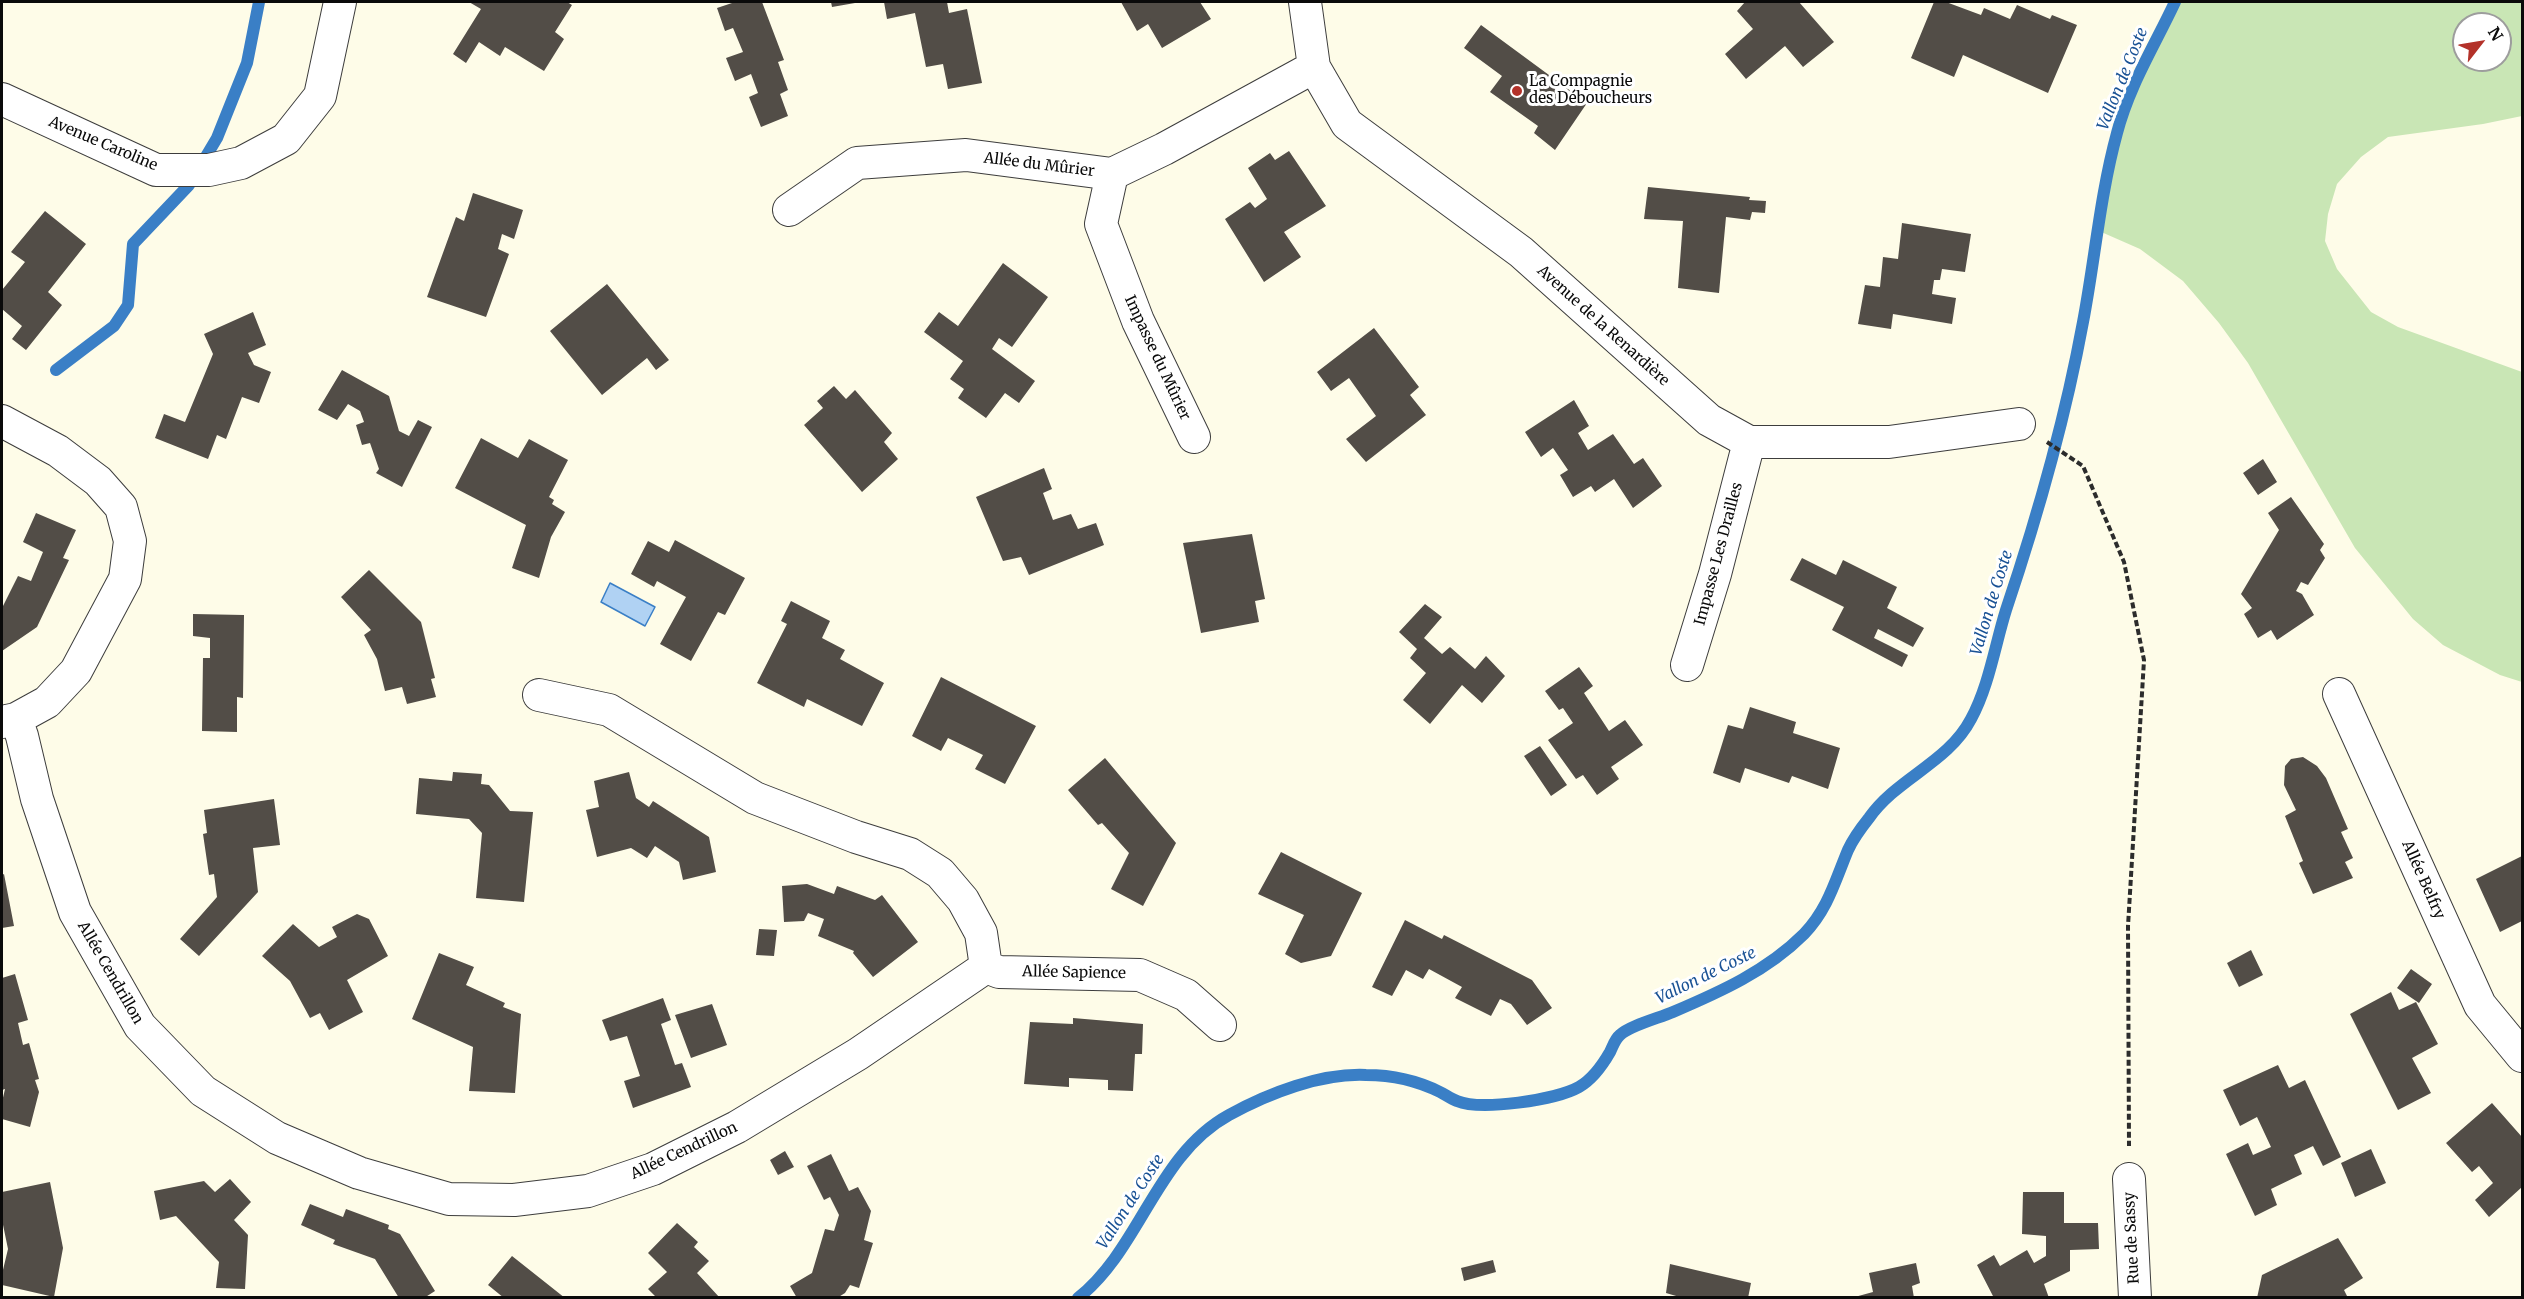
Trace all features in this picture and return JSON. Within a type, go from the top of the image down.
[{"type":"street","name":"Avenue Caroline","points":[[2,99],[156,170],[209,170],[241,163],[286,139],[320,96],[340,2]]},
{"type":"street","name":"Avenue de la Renardière","points":[[1305,2],[1314,67],[1347,124],[1521,252],[1709,420],[1749,442],[1889,442],[2019,424]]},
{"type":"street","name":"Allée du Mûrier","points":[[789,210],[857,163],[966,155],[1112,174],[1164,149],[1314,67]]},
{"type":"street","name":"Impasse du Mûrier","points":[[1112,174],[1101,224],[1137,321],[1194,437]]},
{"type":"street","points":[[2,422],[58,451],[98,481],[121,507],[130,541],[124,579],[76,671],[47,702],[9,720]]},
{"type":"street","name":"Impasse Les Drailles","points":[[1687,665],[1715,574],[1749,442]]},
{"type":"street","name":"Allée Belfry","points":[[2339,694],[2480,1005],[2523,1056]]},
{"type":"street","points":[[539,695],[609,710],[755,798],[856,837],[910,854],[940,873],[963,900],[981,933],[986,967]]},
{"type":"street","name":"Allée Cendrillon","points":[[9,720],[22,736],[37,799],[75,912],[140,1026],[203,1091],[277,1138],[359,1173],[449,1199],[514,1200],[588,1191],[653,1169],[736,1127],[858,1054],[986,967]]},
{"type":"street","name":"Allée Sapience","points":[[986,967],[999,972],[1140,975],[1186,995],[1220,1025]]},
{"type":"street","name":"Rue de Sassy","points":[[2129,1179],[2135,1298]]},
{"type":"path","points":[[2019,424],[2083,466],[2124,562],[2144,660],[2128,926],[2129,1179]]},
{"type":"green space","points":[[2175,2],[2522,2],[2522,116],[2483,124],[2388,137],[2361,157],[2337,184],[2328,214],[2325,241],[2337,269],[2371,312],[2398,327],[2522,372],[2522,682],[2500,675],[2443,645],[2413,619],[2355,548],[2248,363],[2219,323],[2183,281],[2140,249],[2099,231],[2115,141],[2126,105]]},
{"type":"water","points":[[610,583],[655,607],[645,626],[601,602]]},
{"type":"building","points":[[469,2],[567,2],[572,5],[555,32],[564,39],[544,71],[505,47],[500,56],[479,42],[466,63],[453,54],[481,9]]},
{"type":"building","points":[[735,2],[762,2],[784,60],[778,62],[788,90],[780,94],[788,116],[761,127],[749,97],[758,93],[751,74],[735,81],[726,58],[743,52],[733,28],[725,31],[717,8]]},
{"type":"building","points":[[831,2],[855,2],[855,3],[832,7]]},
{"type":"building","points":[[884,2],[947,2],[949,13],[967,9],[982,83],[948,89],[943,64],[926,67],[915,13],[887,19]]},
{"type":"building","points":[[1121,2],[1200,2],[1211,19],[1162,48],[1148,24],[1137,31]]},
{"type":"building","points":[[1745,2],[1799,2],[1834,42],[1803,67],[1785,46],[1746,79],[1725,54],[1753,29],[1737,11]]},
{"type":"building","points":[[1934,2],[1946,2],[1981,15],[1984,8],[2010,19],[2017,5],[2050,19],[2052,15],[2077,25],[2048,93],[1963,55],[1954,77],[1911,58]]},
{"type":"building","points":[[1481,25],[1587,103],[1555,150],[1534,133],[1538,126],[1490,92],[1502,76],[1464,48]]},
{"type":"building","points":[[1289,151],[1326,206],[1284,232],[1301,257],[1264,282],[1225,219],[1250,202],[1255,208],[1267,199],[1248,168],[1270,153],[1275,160]]},
{"type":"building","points":[[1648,187],[1750,197],[1749,200],[1766,201],[1765,213],[1752,212],[1750,220],[1726,217],[1719,293],[1678,288],[1683,221],[1644,219]]},
{"type":"building","points":[[473,193],[523,210],[514,239],[502,234],[498,249],[509,254],[486,317],[427,297],[456,217],[464,221]]},
{"type":"building","points":[[45,211],[86,244],[48,292],[62,305],[26,350],[12,339],[22,326],[2,309],[2,290],[25,262],[11,252]]},
{"type":"building","points":[[1902,223],[1971,234],[1965,272],[1942,269],[1940,280],[1934,280],[1932,294],[1956,298],[1952,324],[1893,314],[1891,329],[1858,324],[1865,285],[1880,287],[1883,257],[1898,259]]},
{"type":"building","points":[[1003,263],[1048,297],[1012,347],[999,338],[992,349],[1035,381],[1019,403],[1005,393],[986,418],[958,398],[964,389],[950,379],[963,361],[924,332],[939,312],[958,326]]},
{"type":"building","points":[[607,284],[669,360],[656,370],[647,358],[602,395],[550,331]]},
{"type":"building","points":[[253,312],[266,345],[248,353],[254,365],[271,372],[259,403],[242,397],[226,439],[217,435],[208,459],[155,438],[164,414],[185,422],[213,354],[204,334]]},
{"type":"building","points":[[1374,328],[1419,387],[1410,395],[1426,415],[1366,462],[1346,439],[1376,416],[1349,378],[1331,391],[1317,372]]},
{"type":"building","points":[[342,370],[389,396],[399,431],[409,436],[418,420],[432,427],[402,487],[376,473],[379,469],[370,443],[362,445],[356,425],[364,422],[360,411],[348,404],[337,420],[318,410]]},
{"type":"building","points":[[834,386],[846,399],[855,390],[892,433],[884,442],[898,459],[862,492],[804,425],[823,408],[817,401]]},
{"type":"building","points":[[1574,400],[1589,426],[1578,433],[1588,450],[1613,434],[1634,464],[1643,458],[1662,486],[1633,508],[1614,479],[1595,492],[1591,486],[1573,497],[1560,475],[1568,470],[1553,448],[1541,457],[1525,432]]},
{"type":"building","points":[[481,438],[518,458],[529,439],[568,460],[549,497],[554,500],[552,504],[565,512],[551,537],[539,578],[512,568],[526,525],[455,488]]},
{"type":"building","points":[[2263,459],[2277,482],[2258,495],[2243,473]]},
{"type":"building","points":[[1044,468],[1052,489],[1043,493],[1053,520],[1071,514],[1078,529],[1096,523],[1104,545],[1029,575],[1021,557],[1003,561],[976,497]]},
{"type":"building","points":[[2291,497],[2324,544],[2320,550],[2325,558],[2308,585],[2301,582],[2296,591],[2302,594],[2314,615],[2277,640],[2271,630],[2258,638],[2244,614],[2252,608],[2241,594],[2279,530],[2268,513]]},
{"type":"building","points":[[36,513],[76,530],[63,558],[69,560],[37,627],[2,651],[2,608],[18,576],[31,581],[43,552],[23,542]]},
{"type":"building","points":[[1252,534],[1265,599],[1255,601],[1259,622],[1201,633],[1183,543]]},
{"type":"building","points":[[675,540],[745,578],[725,615],[718,612],[691,661],[660,644],[686,597],[657,581],[654,587],[631,574],[648,541],[669,552]]},
{"type":"building","points":[[1802,558],[1836,575],[1843,560],[1897,587],[1887,608],[1924,628],[1913,647],[1878,629],[1874,638],[1908,655],[1902,667],[1832,630],[1844,607],[1790,580]]},
{"type":"building","points":[[369,570],[421,622],[435,678],[431,679],[436,697],[407,704],[402,687],[385,691],[377,659],[364,635],[371,630],[341,597]]},
{"type":"building","points":[[791,601],[830,621],[822,638],[845,650],[840,659],[884,683],[862,726],[807,699],[804,707],[757,683],[787,624],[781,621]]},
{"type":"building","points":[[1425,604],[1442,617],[1424,638],[1442,654],[1450,647],[1475,669],[1486,656],[1505,676],[1482,703],[1462,685],[1430,724],[1403,700],[1426,673],[1410,658],[1417,649],[1399,632]]},
{"type":"building","points":[[193,614],[244,615],[243,698],[237,697],[237,732],[202,731],[203,658],[210,658],[210,638],[193,636]]},
{"type":"building","points":[[1579,667],[1593,686],[1584,693],[1609,731],[1625,720],[1643,745],[1611,767],[1619,779],[1597,795],[1583,775],[1576,779],[1548,740],[1573,723],[1563,708],[1559,710],[1545,691]]},
{"type":"building","points":[[941,677],[1036,726],[1005,784],[975,769],[983,755],[948,738],[941,751],[912,736]]},
{"type":"building","points":[[1750,707],[1796,722],[1793,733],[1840,748],[1828,789],[1792,776],[1789,783],[1745,768],[1740,783],[1713,773],[1728,725],[1743,729]]},
{"type":"building","points":[[1540,746],[1567,785],[1551,796],[1524,756]]},
{"type":"building","points":[[2303,757],[2317,766],[2326,778],[2348,829],[2341,832],[2353,858],[2345,862],[2353,878],[2313,894],[2299,863],[2303,861],[2285,816],[2296,810],[2284,785],[2285,766],[2291,759]]},
{"type":"building","points":[[1105,758],[1176,843],[1143,906],[1111,889],[1129,853],[1102,823],[1098,825],[1068,790]]},
{"type":"building","points":[[453,772],[482,774],[481,784],[489,785],[510,811],[533,812],[524,902],[476,898],[482,833],[469,819],[416,814],[419,778],[452,781]]},
{"type":"building","points":[[629,772],[636,798],[649,807],[653,801],[709,837],[716,872],[683,880],[679,862],[655,846],[647,858],[631,848],[597,857],[586,810],[599,807],[594,781]]},
{"type":"building","points":[[274,799],[280,845],[253,848],[258,892],[199,956],[180,939],[217,897],[214,874],[209,875],[203,834],[207,833],[204,810]]},
{"type":"building","points":[[1281,852],[1362,893],[1331,956],[1301,963],[1285,954],[1304,915],[1258,894]]},
{"type":"building","points":[[2522,856],[2522,921],[2500,932],[2476,879]]},
{"type":"building","points":[[4,874],[14,926],[2,928],[2,875]]},
{"type":"building","points":[[807,884],[834,894],[837,886],[875,900],[882,895],[918,942],[873,977],[853,953],[854,951],[818,936],[824,919],[808,913],[804,921],[784,922],[782,886]]},
{"type":"building","points":[[357,914],[369,919],[388,956],[347,980],[363,1012],[329,1030],[320,1013],[310,1018],[290,981],[262,956],[293,924],[319,947],[337,937],[332,927]]},
{"type":"building","points":[[1405,920],[1442,939],[1444,935],[1532,980],[1552,1008],[1527,1025],[1511,1004],[1500,999],[1491,1016],[1455,998],[1462,987],[1429,969],[1423,979],[1406,970],[1392,996],[1372,987]]},
{"type":"building","points":[[759,929],[777,930],[774,956],[756,955]]},
{"type":"building","points":[[2251,950],[2263,975],[2239,987],[2227,963]]},
{"type":"building","points":[[439,953],[474,967],[466,985],[505,1003],[503,1007],[521,1014],[515,1093],[469,1091],[473,1047],[412,1019]]},
{"type":"building","points":[[2411,969],[2432,984],[2419,1003],[2397,988]]},
{"type":"building","points":[[15,974],[28,1020],[18,1023],[23,1045],[29,1043],[39,1079],[35,1080],[39,1092],[30,1127],[2,1119],[5,1089],[2,1090],[2,978]]},
{"type":"building","points":[[2391,992],[2399,1010],[2416,1002],[2438,1044],[2412,1058],[2431,1093],[2398,1110],[2350,1014]]},
{"type":"building","points":[[663,998],[671,1020],[661,1024],[675,1065],[682,1063],[691,1087],[633,1108],[624,1081],[640,1076],[627,1036],[610,1041],[602,1020]]},
{"type":"building","points":[[712,1004],[727,1045],[691,1058],[675,1015]]},
{"type":"building","points":[[1073,1018],[1143,1024],[1142,1054],[1135,1054],[1133,1091],[1108,1090],[1108,1080],[1069,1078],[1069,1087],[1024,1084],[1030,1022],[1073,1024]]},
{"type":"building","points":[[2278,1065],[2289,1088],[2305,1080],[2341,1157],[2323,1166],[2313,1146],[2294,1155],[2302,1174],[2271,1189],[2277,1205],[2255,1216],[2226,1154],[2248,1143],[2253,1155],[2271,1147],[2257,1117],[2240,1126],[2223,1090]]},
{"type":"building","points":[[2492,1103],[2522,1137],[2522,1187],[2489,1217],[2475,1200],[2493,1183],[2479,1166],[2472,1172],[2446,1143]]},
{"type":"building","points":[[2371,1149],[2386,1183],[2355,1197],[2341,1163]]},
{"type":"building","points":[[785,1151],[794,1167],[778,1175],[770,1160]]},
{"type":"building","points":[[831,1154],[849,1191],[858,1187],[871,1211],[864,1240],[873,1243],[859,1288],[850,1285],[845,1293],[837,1298],[797,1298],[790,1286],[812,1273],[825,1229],[834,1231],[839,1215],[830,1197],[824,1200],[807,1166]]},
{"type":"building","points":[[230,1179],[251,1202],[234,1220],[248,1235],[245,1289],[216,1288],[219,1262],[176,1216],[160,1220],[154,1191],[204,1181],[215,1192]]},
{"type":"building","points":[[50,1182],[63,1248],[54,1297],[2,1285],[2,1274],[8,1249],[2,1220],[2,1192]]},
{"type":"building","points":[[2023,1192],[2064,1192],[2064,1223],[2098,1223],[2099,1249],[2070,1250],[2070,1271],[2044,1284],[2049,1298],[1994,1298],[1977,1265],[1994,1255],[2000,1266],[2027,1250],[2034,1263],[2046,1256],[2046,1236],[2022,1234]]},
{"type":"building","points":[[310,1204],[343,1217],[346,1209],[389,1225],[388,1229],[400,1234],[435,1291],[424,1298],[399,1298],[375,1259],[333,1244],[335,1240],[301,1225]]},
{"type":"building","points":[[677,1223],[698,1242],[694,1247],[709,1261],[697,1273],[720,1298],[657,1298],[648,1289],[667,1272],[648,1253]]},
{"type":"building","points":[[2338,1238],[2363,1278],[2344,1290],[2348,1298],[2257,1298],[2262,1275]]},
{"type":"building","points":[[512,1256],[565,1298],[504,1298],[488,1285]]},
{"type":"building","points":[[1493,1260],[1496,1272],[1464,1281],[1461,1268]]},
{"type":"building","points":[[1916,1263],[1920,1283],[1912,1286],[1914,1298],[1851,1298],[1873,1292],[1869,1273]]},
{"type":"building","points":[[1670,1264],[1751,1283],[1748,1298],[1683,1298],[1666,1293]]},
{"type":"waterway","points":[[56,370],[114,326],[128,305],[133,244],[189,185],[217,138],[247,63],[259,2]]},
{"type":"waterway","name":"Vallon de Coste","points":[[1078,1298],[1100,1277],[1118,1254],[1183,1153],[1204,1132],[1229,1115],[1278,1092],[1313,1081],[1349,1075],[1375,1075],[1404,1079],[1468,1104],[1518,1103],[1568,1092],[1584,1084],[1593,1076],[1604,1062],[1617,1038],[1624,1032],[1691,1004],[1759,970],[1804,934],[1819,915],[1850,846],[1863,826],[1880,804],[1936,759],[1961,734],[1983,693],[2006,610],[2040,503],[2068,395],[2083,322],[2106,180],[2117,133],[2135,82],[2175,2]]},
{"type":"place","name":"La Compagnie des Déboucheurs","points":[[1517,91]]}]
